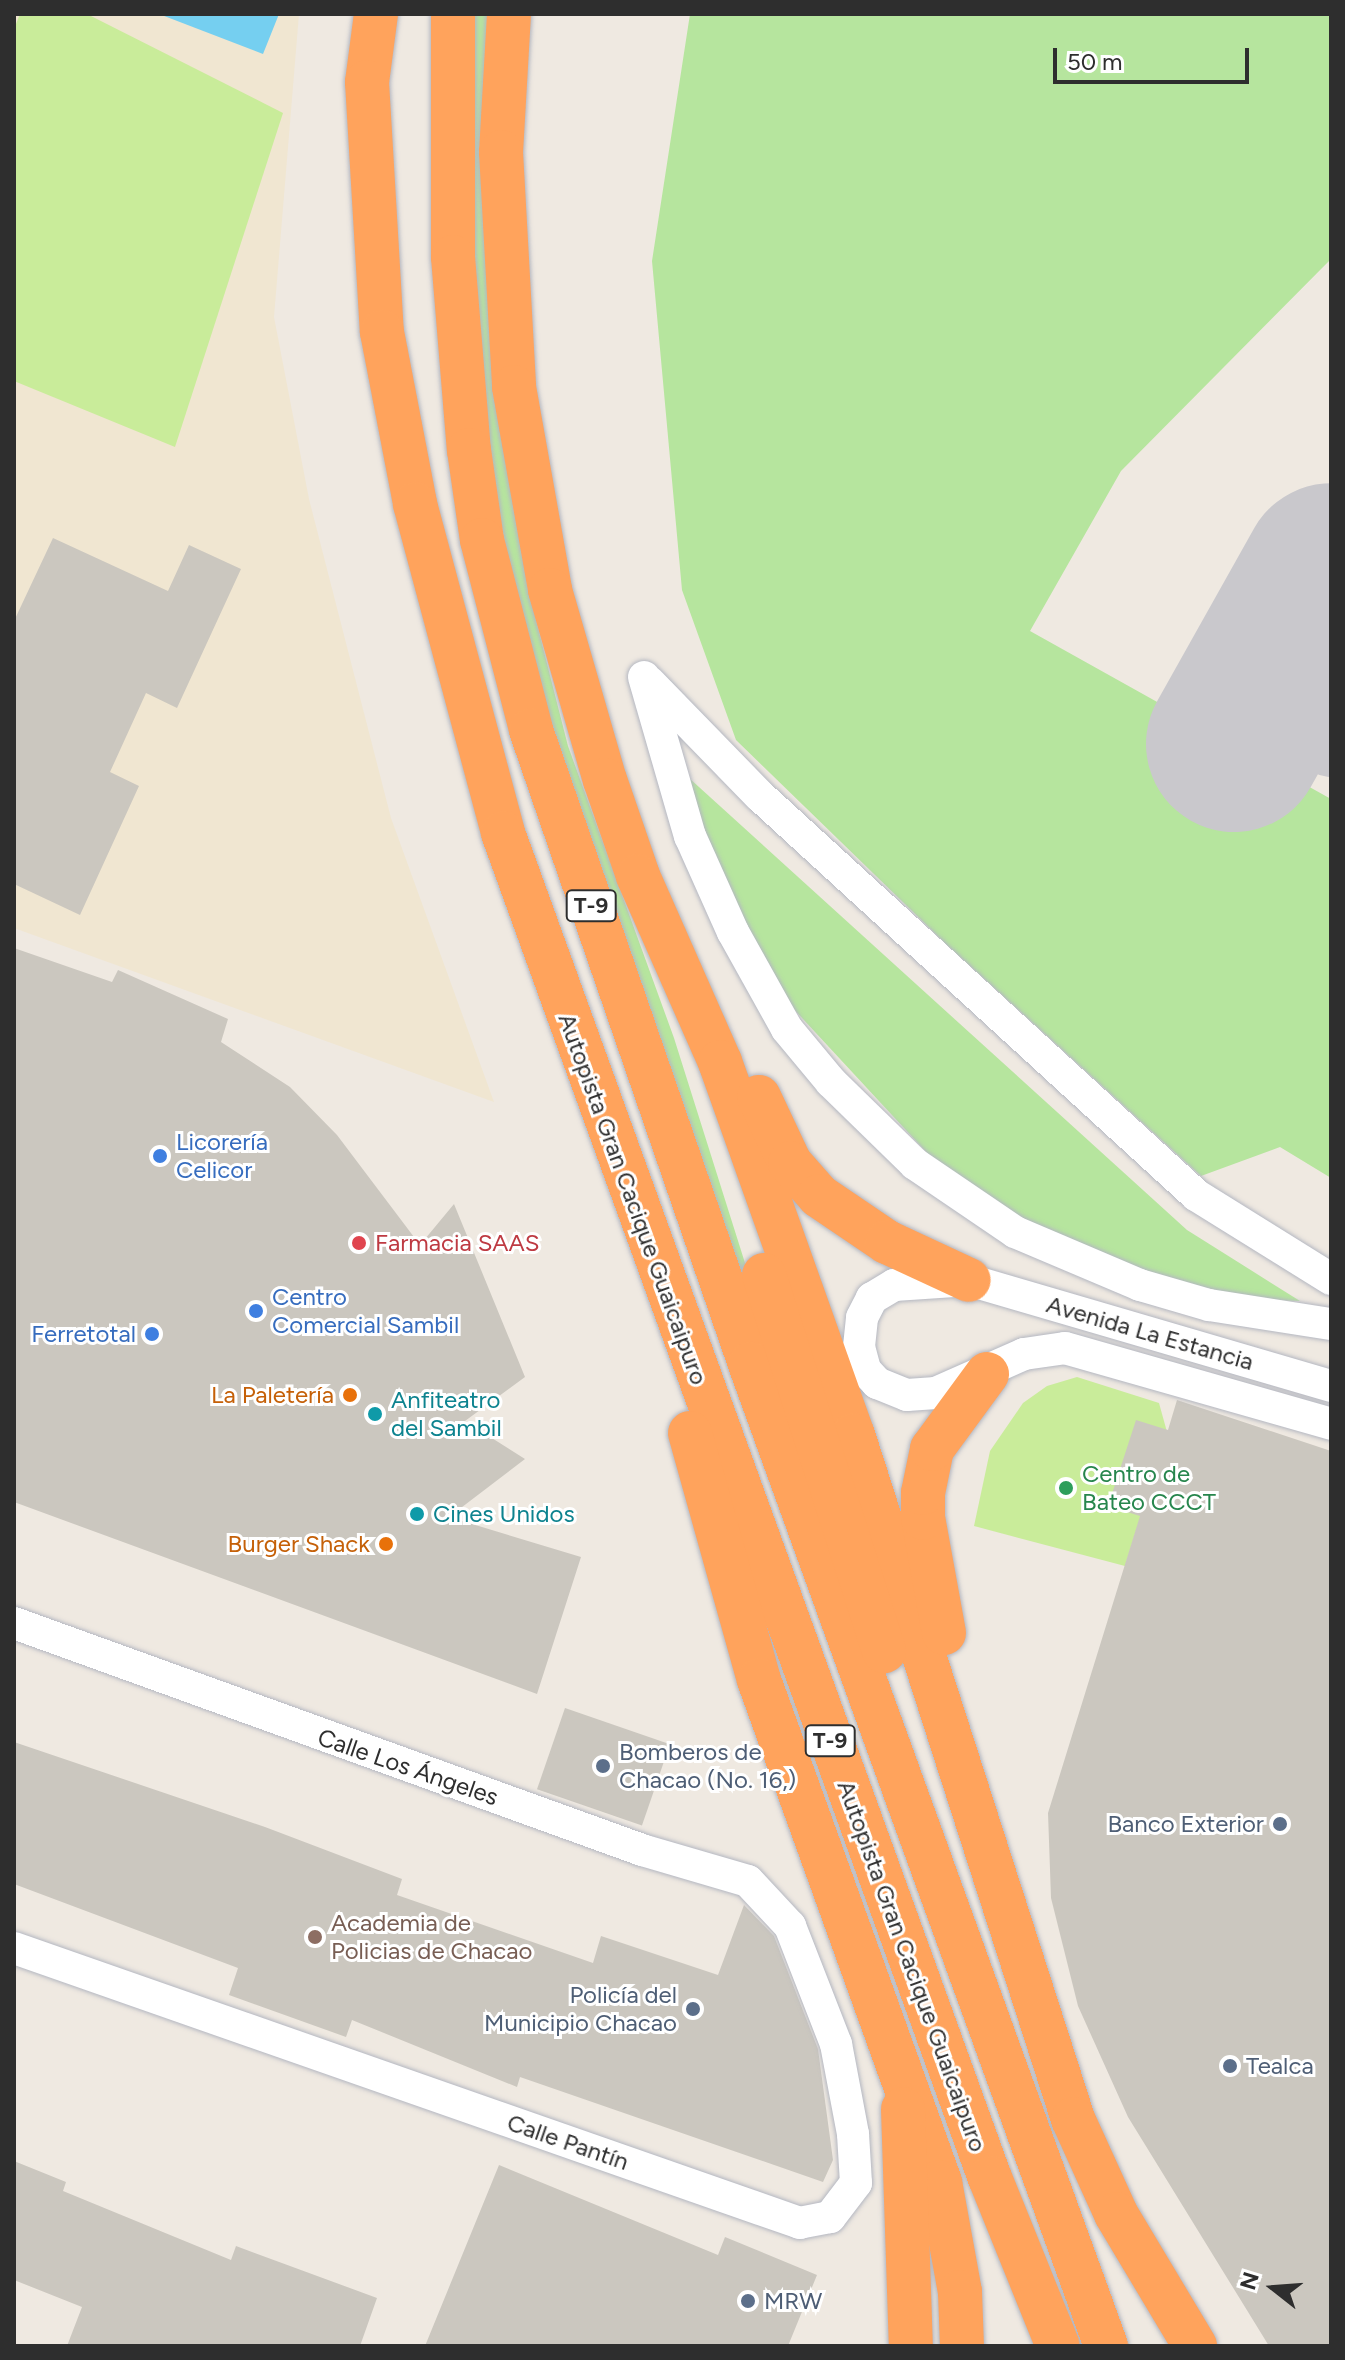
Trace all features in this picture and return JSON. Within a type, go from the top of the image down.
[{"type":"highway","points":[[350,14],[367,82]]},
{"type":"highway","name":"Autopista Gran Cacique Guaicaipuro","points":[[376,14],[367,82],[382,332],[415,504],[503,833],[608,1133],[990,2178],[1058,2346]]},
{"type":"highway","name":"Autopista Gran Cacique Guaicaipuro","points":[[453,14],[453,257],[460,352],[482,540],[505,632],[572,849],[1106,2346]]},
{"type":"highway","points":[[509,14],[501,152],[506,303],[514,387],[548,577],[605,780],[687,992],[720,1062],[821,1346],[948,1725],[1073,2119],[1116,2214],[1195,2346]]},
{"type":"highway","points":[[687,992],[696,1066],[892,1675],[896,1764]]},
{"type":"highway","points":[[687,992],[717,1008],[790,1163],[819,1196],[887,1242],[969,1280]]},
{"type":"highway","points":[[608,1133],[759,1680],[906,2079],[951,2233],[962,2346]]},
{"type":"highway","points":[[948,1725],[957,1684],[933,1584],[923,1493],[932,1449],[987,1374]]},
{"type":"highway","points":[[906,2079],[901,2134],[911,2346]]},
{"type":"street","points":[[1331,1279],[1196,1195],[760,796],[644,677],[690,836],[733,932],[787,1029],[831,1082],[915,1164],[1015,1232],[1140,1285],[1209,1305],[1331,1324]]},
{"type":"street","name":"Avenida La Estancia","points":[[1331,1386],[969,1280],[894,1285],[872,1298],[862,1318],[859,1347],[865,1370],[877,1383],[907,1395],[936,1393],[987,1374],[1024,1354],[1065,1348],[1331,1424]]},
{"type":"street","name":"Calle Los Ángeles","points":[[14,1623],[642,1850],[748,1881],[790,1926]]},
{"type":"street","name":"Calle Pantín","points":[[14,1948],[800,2223],[816,2222],[839,2209],[856,2183],[858,2167],[836,2044],[790,1926]]},
{"type":"shaded area","points":[[14,14],[299,14],[274,317],[309,499],[391,818],[494,1102],[14,928]]},
{"type":"green space","points":[[20,14],[87,14],[283,113],[175,447],[14,381],[14,29]]},
{"type":"green space","points":[[470,14],[492,14],[527,585],[568,746],[674,1038],[851,1599],[539,704],[495,494],[474,337]]},
{"type":"green space","points":[[690,14],[1331,14],[1331,259],[1121,471],[1030,631],[1331,799],[1331,1178],[1280,1147],[1201,1176],[945,943],[736,740],[682,590],[652,261]]},
{"type":"green space","points":[[667,758],[1187,1230],[1300,1301],[1203,1298],[1060,1248],[929,1155],[777,991]]},
{"type":"green space","name":"Centro de Bateo CCCT","points":[[1077,1377],[1159,1403],[1167,1432],[1125,1566],[974,1526],[990,1451],[1023,1403],[1047,1386]]},
{"type":"water","points":[[159,14],[279,14],[263,54]]},
{"type":"building","points":[[53,538],[168,591],[189,545],[241,569],[177,708],[146,693],[110,772],[139,786],[80,915],[14,884],[14,621]]},
{"type":"building","name":"Centro Comercial Sambil","points":[[14,948],[112,982],[118,970],[228,1019],[221,1042],[290,1087],[337,1135],[420,1245],[454,1204],[525,1377],[465,1421],[525,1459],[449,1517],[581,1557],[537,1694],[14,1502]]},
{"type":"building","points":[[1177,1400],[1331,1451],[1331,2346],[1269,2346],[1128,2117],[1078,2006],[1051,1898],[1048,1813],[1140,1516],[1108,1506],[1136,1420],[1168,1430]]},
{"type":"building","name":"Bomberos de Chacao (No. 16,)","points":[[565,1708],[670,1744],[642,1825],[537,1789]]},
{"type":"building","points":[[14,1742],[265,1827],[402,1879],[397,1895],[593,1963],[601,1936],[718,1975],[744,1905],[774,1936],[818,2049],[833,2160],[823,2182],[520,2077],[517,2087],[352,2020],[346,2037],[229,1995],[238,1968],[14,1884]]},
{"type":"building","points":[[14,2161],[66,2182],[63,2191],[231,2260],[236,2246],[377,2298],[360,2346],[67,2346],[82,2307],[14,2280]]},
{"type":"building","points":[[499,2165],[718,2255],[725,2237],[817,2275],[788,2346],[425,2346]]},
{"type":"taxiway","points":[[1257,702],[1331,742]]},
{"type":"runway","points":[[1234,744],[1331,571]]},
{"type":"place","name":"Licorería Celicor","points":[[160,1156]]},
{"type":"place","name":"Farmacia SAAS","points":[[359,1243]]},
{"type":"place","name":"Centro Comercial Sambil","points":[[256,1311]]},
{"type":"place","name":"Ferretotal","points":[[152,1334]]},
{"type":"place","name":"La Paletería","points":[[350,1395]]},
{"type":"place","name":"Anfiteatro del Sambil","points":[[375,1414]]},
{"type":"place","name":"Centro de Bateo CCCT","points":[[1066,1488]]},
{"type":"place","name":"Cines Unidos","points":[[417,1514]]},
{"type":"place","name":"Burger Shack","points":[[386,1544]]},
{"type":"place","name":"Bomberos de Chacao (No. 16,)","points":[[603,1766]]},
{"type":"place","name":"Banco Exterior","points":[[1280,1824]]},
{"type":"place","name":"Academia de Policias de Chacao","points":[[315,1937]]},
{"type":"place","name":"Policía del Municipio Chacao","points":[[693,2009]]},
{"type":"place","name":"Tealca","points":[[1230,2066]]},
{"type":"place","name":"MRW","points":[[748,2301]]}]
